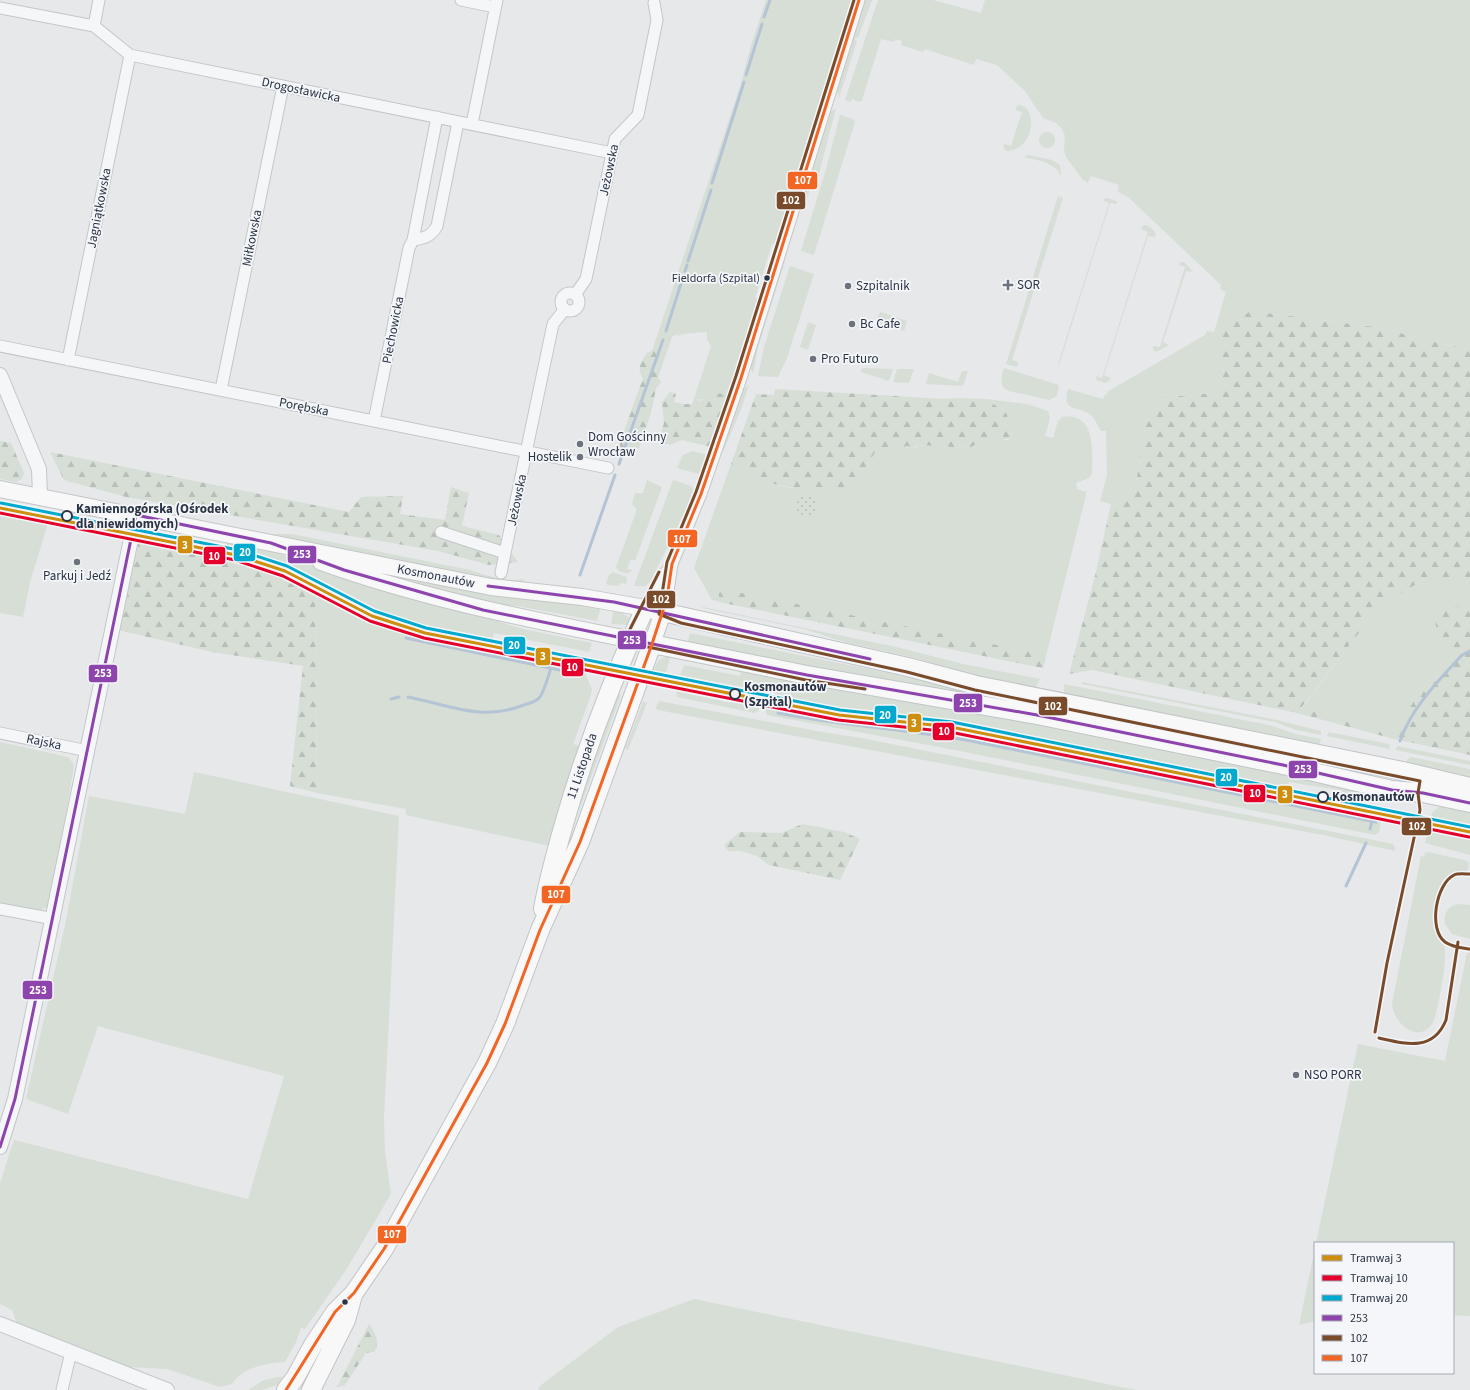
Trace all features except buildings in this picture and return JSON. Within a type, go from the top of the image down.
[{"type":"main road","name":"Kosmonautów","points":[[0,489],[491,587],[582,597],[645,608],[682,618],[908,667],[976,685],[1403,770],[1470,787]]},
{"type":"main road","name":"Kosmonautów","points":[[271,543],[344,570],[450,602],[808,675],[1037,715],[1283,765],[1392,790],[1423,793],[1470,803]]},
{"type":"main road","name":"11 Listopada","points":[[540,930],[548,876],[576,781],[612,681],[645,608]]},
{"type":"main road","name":"11 Listopada","points":[[286,1390],[296,1376],[308,1352],[331,1319],[354,1293],[384,1248],[487,1064],[505,1024],[540,930],[580,842],[663,612]]},
{"type":"main road","name":"11 Listopada","points":[[311,1390],[346,1320],[354,1293]]},
{"type":"street","points":[[94,26],[99,0]]},
{"type":"street","points":[[461,0],[496,4],[472,124]]},
{"type":"street","points":[[663,612],[667,598],[672,564],[702,489],[738,384],[859,0]]},
{"type":"street","name":"Jeżowska","points":[[501,573],[553,324],[565,309],[570,310],[577,307],[578,299],[575,295],[586,279],[615,138],[638,115],[657,20],[654,3]]},
{"type":"street","name":"Drogosławicka","points":[[0,8],[94,26],[130,55],[612,153]]},
{"type":"street","name":"Jagniątkowska","points":[[68,360],[130,55]]},
{"type":"street","name":"Miłkowska","points":[[221,390],[283,86]]},
{"type":"street","name":"Piechowicka","points":[[374,421],[409,248],[413,240],[437,117]]},
{"type":"street","points":[[413,240],[427,237],[433,233],[437,226],[458,122]]},
{"type":"street","name":"Porębska","points":[[0,346],[608,468]]},
{"type":"street","points":[[0,375],[40,472],[40,496]]},
{"type":"street","points":[[0,1146],[15,1099],[54,919],[136,515]]},
{"type":"street","points":[[441,532],[505,553]]},
{"type":"street","points":[[645,608],[659,580],[672,564]]},
{"type":"street","name":"Rajska","points":[[0,733],[88,751]]},
{"type":"street","points":[[0,909],[54,919]]},
{"type":"street","points":[[0,1324],[167,1390]]},
{"type":"street","points":[[62,1390],[71,1352]]},
{"type":"green space","points":[[766,0],[853,0],[776,245],[772,244],[755,298],[759,299],[729,394],[720,394],[699,400],[694,399],[711,346],[707,340],[707,332],[682,334],[679,336],[677,334],[672,337],[667,352],[652,351],[740,87],[751,45]]},
{"type":"green space","points":[[864,0],[872,0],[858,38],[856,37],[855,40],[857,41],[839,98],[837,89]]},
{"type":"green space","points":[[878,0],[933,0],[981,13],[985,0],[1470,0],[1470,350],[1375,327],[1251,311],[1218,344],[1222,356],[1223,368],[1223,379],[1219,391],[1188,397],[1164,394],[1146,423],[1136,483],[1129,493],[1111,504],[1100,501],[1107,475],[1106,431],[1101,431],[1093,417],[1088,413],[1069,406],[1067,403],[1068,389],[1103,399],[1104,395],[1108,394],[1107,392],[1205,335],[1207,331],[1214,332],[1226,292],[1220,289],[1221,285],[1128,197],[1118,192],[1119,185],[1091,176],[1088,183],[1083,180],[1066,157],[1064,151],[1065,136],[1062,129],[1056,123],[1043,118],[1025,91],[997,65],[976,59],[974,65],[925,49],[923,52],[901,45],[902,41],[895,39],[894,42],[881,39],[862,100],[860,102],[852,99],[851,102],[845,100]]},
{"type":"green space","points":[[1018,105],[1029,111],[1031,127],[1029,135],[1024,143],[1017,148],[1007,151],[1004,149],[1004,144],[1011,146],[1022,112],[1015,110]]},
{"type":"green space","points":[[836,108],[817,181],[813,180],[804,208],[800,206],[829,113]]},
{"type":"green space","points":[[840,115],[853,119],[855,122],[814,255],[801,251],[826,169]]},
{"type":"green space","points":[[1047,132],[1054,137],[1055,140],[1050,147],[1047,148],[1040,143],[1039,140],[1044,133]]},
{"type":"green space","points":[[1028,155],[1052,160],[1060,165],[1061,174],[1060,175],[1058,171],[1050,164],[1024,157]]},
{"type":"green space","points":[[1058,196],[1063,198],[1012,360],[1018,362],[1017,367],[1006,364]]},
{"type":"green space","points":[[1107,198],[1116,201],[1117,204],[1110,203],[1059,365],[1058,364],[1109,203],[1102,200]]},
{"type":"green space","points":[[1144,225],[1152,229],[1156,236],[1148,236],[1104,375],[1111,378],[1105,383],[1097,380],[1095,376],[1102,378],[1148,232],[1141,229]]},
{"type":"green space","points":[[784,258],[786,258],[758,347],[753,374],[750,367]]},
{"type":"green space","points":[[1181,262],[1184,262],[1193,272],[1186,271],[1163,342],[1169,345],[1156,352],[1153,349],[1153,346],[1160,347],[1185,267],[1179,265]]},
{"type":"green space","points":[[790,266],[814,274],[787,358],[778,377],[758,376],[764,347]]},
{"type":"green space","points":[[1251,311],[1375,327],[1470,350],[1470,579],[1425,579],[1391,599],[1369,620],[1301,708],[1394,736],[1416,697],[1452,657],[1437,635],[1435,618],[1449,607],[1470,606],[1470,755],[1394,739],[1297,713],[1092,670],[1069,674],[1096,572],[1111,504],[1129,493],[1136,483],[1146,423],[1160,399],[1165,394],[1188,397],[1219,391],[1223,379],[1223,368],[1222,356],[1218,344],[1226,326]]},
{"type":"green space","points":[[880,312],[907,321],[904,331],[876,322]]},
{"type":"green space","points":[[808,322],[816,325],[808,350],[800,347]]},
{"type":"green space","points":[[654,350],[667,352],[658,377],[661,382],[656,389],[651,413],[639,448],[628,454],[619,454],[620,442],[643,378],[640,372],[640,366],[647,353]]},
{"type":"green space","points":[[862,368],[893,369],[889,381],[861,372]]},
{"type":"green space","points":[[1004,368],[1059,385],[1057,396],[1049,400],[1007,390],[1002,385],[1001,380]]},
{"type":"green space","points":[[897,369],[914,369],[909,383],[893,382]]},
{"type":"green space","points":[[962,371],[968,371],[963,386],[926,384],[929,373],[958,382]]},
{"type":"green space","points":[[749,385],[742,407],[723,452],[721,451],[742,390]]},
{"type":"green space","points":[[775,389],[945,399],[987,399],[1007,414],[1012,437],[1002,440],[983,439],[970,448],[919,445],[912,448],[908,446],[895,449],[877,449],[861,476],[849,491],[811,491],[757,481],[744,470],[731,464],[756,394],[774,395]]},
{"type":"green space","points":[[670,392],[676,394],[674,402],[683,404],[692,404],[694,399],[702,401],[703,396],[711,393],[729,394],[711,447],[682,440],[670,445],[662,442],[660,436],[664,423],[662,402]]},
{"type":"green space","points":[[987,399],[1027,404],[1048,411],[1050,418],[1045,436],[1053,438],[1058,421],[1062,417],[1073,417],[1081,421],[1087,427],[1090,435],[1092,445],[1092,474],[1089,478],[1076,483],[1077,489],[1086,492],[1086,495],[1043,668],[712,600],[694,568],[731,464],[744,470],[758,481],[791,488],[861,476],[877,449],[902,447],[915,448],[919,445],[970,448],[983,439],[1008,440],[1012,436],[1007,414]]},
{"type":"green space","points":[[0,441],[11,443],[24,473],[22,479],[16,482],[0,479]]},
{"type":"green space","points":[[692,451],[708,455],[702,473],[699,474],[677,468],[683,455]]},
{"type":"green space","points":[[50,452],[349,512],[361,497],[403,496],[400,514],[445,520],[451,487],[469,493],[462,526],[499,535],[518,562],[489,565],[438,551],[126,497],[64,480]]},
{"type":"green space","points":[[647,480],[662,487],[635,561],[631,559],[627,569],[632,570],[630,573],[624,573],[616,567],[637,509],[632,505],[635,493],[643,493]]},
{"type":"green space","points":[[673,480],[691,486],[695,492],[650,582],[645,586],[634,586]]},
{"type":"green space","points":[[799,494],[819,499],[813,519],[793,513]]},
{"type":"green space","points":[[0,512],[48,523],[30,582],[23,617],[0,613]]},
{"type":"green space","points":[[267,534],[292,534],[470,570],[496,578],[509,580],[523,579],[524,581],[508,583],[304,543]]},
{"type":"green space","points":[[139,540],[242,561],[294,580],[315,591],[317,793],[290,786],[303,666],[212,652],[118,630]]},
{"type":"green space","points":[[227,540],[263,549],[523,629],[592,643],[589,652],[494,633],[491,642],[587,662],[586,676],[592,689],[591,695],[573,744],[579,746],[578,754],[550,846],[406,815],[406,809],[317,793],[315,591],[259,566],[224,556]]},
{"type":"green space","points":[[366,570],[601,606],[597,621],[523,607],[477,602]]},
{"type":"green space","points":[[613,572],[626,577],[626,584],[620,583],[619,586],[608,585],[606,583],[609,575]]},
{"type":"green space","points":[[1425,579],[1470,579],[1470,606],[1449,607],[1437,635],[1452,657],[1416,697],[1394,736],[1301,709],[1369,620],[1391,599]]},
{"type":"green space","points":[[727,590],[1037,653],[1045,660],[1043,668],[719,602],[719,593]]},
{"type":"green space","points":[[614,608],[630,618],[630,625],[611,624]]},
{"type":"green space","points":[[702,608],[896,647],[963,664],[1040,679],[1035,689],[998,682],[912,657],[848,643],[804,629]]},
{"type":"green space","points":[[690,633],[1027,701],[1030,706],[687,645]]},
{"type":"green space","points":[[671,654],[666,673],[653,670],[659,660]]},
{"type":"green space","points":[[684,665],[740,676],[741,671],[908,696],[1269,768],[1313,782],[1381,796],[1381,800],[1338,790],[1289,782],[1285,800],[1381,819],[1379,832],[1375,835],[955,750],[767,715],[765,709],[772,710],[775,693],[680,675]]},
{"type":"green space","points":[[1082,682],[1277,720],[1321,731],[1321,735],[1296,730],[1275,722],[1082,684]]},
{"type":"green space","points":[[1064,684],[1273,726],[1295,734],[1321,739],[1319,747],[1064,694]]},
{"type":"green space","points":[[676,691],[759,708],[759,710],[755,713],[677,697]]},
{"type":"green space","points":[[614,693],[621,695],[556,874]]},
{"type":"green space","points":[[659,701],[861,738],[1393,844],[1395,851],[1323,835],[668,712],[655,709]]},
{"type":"green space","points":[[643,702],[647,703],[628,750],[625,749]]},
{"type":"green space","points":[[1329,732],[1389,744],[1390,749],[1327,736]]},
{"type":"green space","points":[[0,742],[68,757],[74,765],[63,832],[47,907],[39,911],[0,903]]},
{"type":"green space","points":[[1398,746],[1470,761],[1470,765],[1395,750]]},
{"type":"green space","points":[[1411,757],[1470,769],[1470,778],[1406,765],[1407,760]]},
{"type":"green space","points":[[194,772],[399,816],[384,1118],[385,1151],[391,1194],[346,1270],[305,1329],[301,1328],[296,1342],[285,1362],[271,1363],[256,1367],[236,1378],[232,1384],[220,1387],[167,1369],[129,1367],[17,1324],[12,1310],[0,1304],[0,1183],[14,1140],[248,1199],[284,1076],[98,1026],[68,1114],[26,1099],[66,921],[89,796],[185,814]]},
{"type":"green space","points":[[1441,805],[1458,808],[1470,813],[1470,855],[1425,843],[1432,813]]},
{"type":"green space","points":[[802,824],[844,832],[860,839],[840,880],[769,865],[757,856],[741,851],[728,851],[724,845],[740,832],[782,833]]},
{"type":"green space","points":[[1429,852],[1467,861],[1469,864],[1467,873],[1454,875],[1446,882],[1439,899],[1435,921],[1445,948],[1445,957],[1439,1000],[1432,1024],[1426,1030],[1413,1032],[1401,1024],[1393,1011],[1392,1004],[1421,856],[1424,857],[1425,853]]},
{"type":"green space","points":[[1460,904],[1470,905],[1470,939],[1452,934],[1445,924],[1445,916],[1448,910],[1453,906]]},
{"type":"green space","points":[[1467,953],[1470,953],[1470,1316],[1454,1315],[1454,1242],[1316,1242],[1358,1044],[1445,1061]]},
{"type":"green space","points":[[1314,1253],[1314,1321],[1299,1325]]},
{"type":"green space","points":[[694,1299],[1136,1390],[538,1390],[541,1385],[618,1327]]},
{"type":"green space","points":[[369,1324],[377,1341],[374,1352],[366,1353],[345,1385],[337,1387]]},
{"type":"green space","points":[[277,1377],[286,1377],[281,1384],[262,1390],[248,1390],[262,1381]]},
{"type":"waterway","points":[[764,17],[770,0]]},
{"type":"waterway","points":[[746,75],[762,24]]},
{"type":"waterway","points":[[712,183],[744,82]]},
{"type":"waterway","points":[[688,261],[711,190]]},
{"type":"waterway","points":[[685,271],[687,265]]},
{"type":"waterway","points":[[666,331],[683,277]]},
{"type":"waterway","points":[[619,464],[663,340]]},
{"type":"waterway","points":[[580,575],[615,475]]},
{"type":"waterway","points":[[406,638],[579,674]]},
{"type":"waterway","points":[[1400,741],[1411,717],[1426,695],[1462,655],[1470,651]]},
{"type":"waterway","points":[[408,697],[452,708],[479,712],[508,710],[538,699],[551,668]]},
{"type":"waterway","points":[[391,699],[399,697]]},
{"type":"waterway","points":[[778,713],[971,741],[1376,822]]},
{"type":"waterway","points":[[1370,829],[1372,821]]},
{"type":"waterway","points":[[1346,886],[1366,843]]},
{"type":"tram line","name":"20","points":[[1,503],[238,550],[287,566],[374,611],[426,628],[840,710],[952,722],[1470,827]]},
{"type":"tram line","name":"3","points":[[0,508],[236,555],[285,571],[372,616],[425,633],[839,715],[951,727],[1470,832]]},
{"type":"tram line","name":"10","points":[[0,513],[235,560],[283,576],[370,621],[424,638],[838,720],[950,732],[1469,837]]},
{"type":"transit line","name":"102","points":[[854,0],[736,376],[696,492],[667,562],[659,614],[681,623],[907,672],[975,690],[1420,781],[1418,793],[1420,810],[1387,963],[1375,1032]]},
{"type":"transit line","name":"107","points":[[286,1390],[335,1312],[354,1293],[384,1249],[487,1063],[505,1024],[540,930],[580,842],[652,644],[667,598],[672,564],[701,494],[741,378],[859,0]]},
{"type":"transit line","name":"253","points":[[136,515],[271,543],[344,570],[483,610],[807,675],[1037,715],[1283,765],[1392,790],[1423,793],[1470,803]]},
{"type":"transit line","name":"253","points":[[0,1147],[15,1099],[136,515]]},
{"type":"transit line","name":"102","points":[[659,572],[626,637],[629,643],[806,680],[865,689]]},
{"type":"transit line","name":"253","points":[[488,586],[614,602],[870,659]]},
{"type":"transit line","name":"102","points":[[1469,949],[1448,944],[1440,936],[1437,927],[1436,907],[1443,887],[1448,880],[1456,874],[1470,874]]},
{"type":"transit line","name":"102","points":[[1379,1038],[1399,1042],[1418,1043],[1434,1037],[1440,1030],[1446,1020],[1458,942]]},
{"type":"place","name":"Fieldorfa (Szpital)","points":[[767,278]]},
{"type":"place","name":"SOR","points":[[1008,285]]},
{"type":"place","name":"Szpitalnik","points":[[848,286]]},
{"type":"place","name":"Bc Cafe","points":[[852,324]]},
{"type":"place","name":"Pro Futuro","points":[[813,359]]},
{"type":"place","name":"Dom Gościnny Wrocław","points":[[580,444]]},
{"type":"place","name":"Hostelik","points":[[580,457]]},
{"type":"place","name":"Kamiennogórska (Ośrodek dla niewidomych)","points":[[67,516]]},
{"type":"place","name":"Parkuj i Jedź","points":[[77,562]]},
{"type":"place","name":"Kosmonautów (Szpital)","points":[[735,694]]},
{"type":"place","name":"Kosmonautów","points":[[1323,797]]},
{"type":"place","name":"NSO PORR","points":[[1296,1075]]}]
